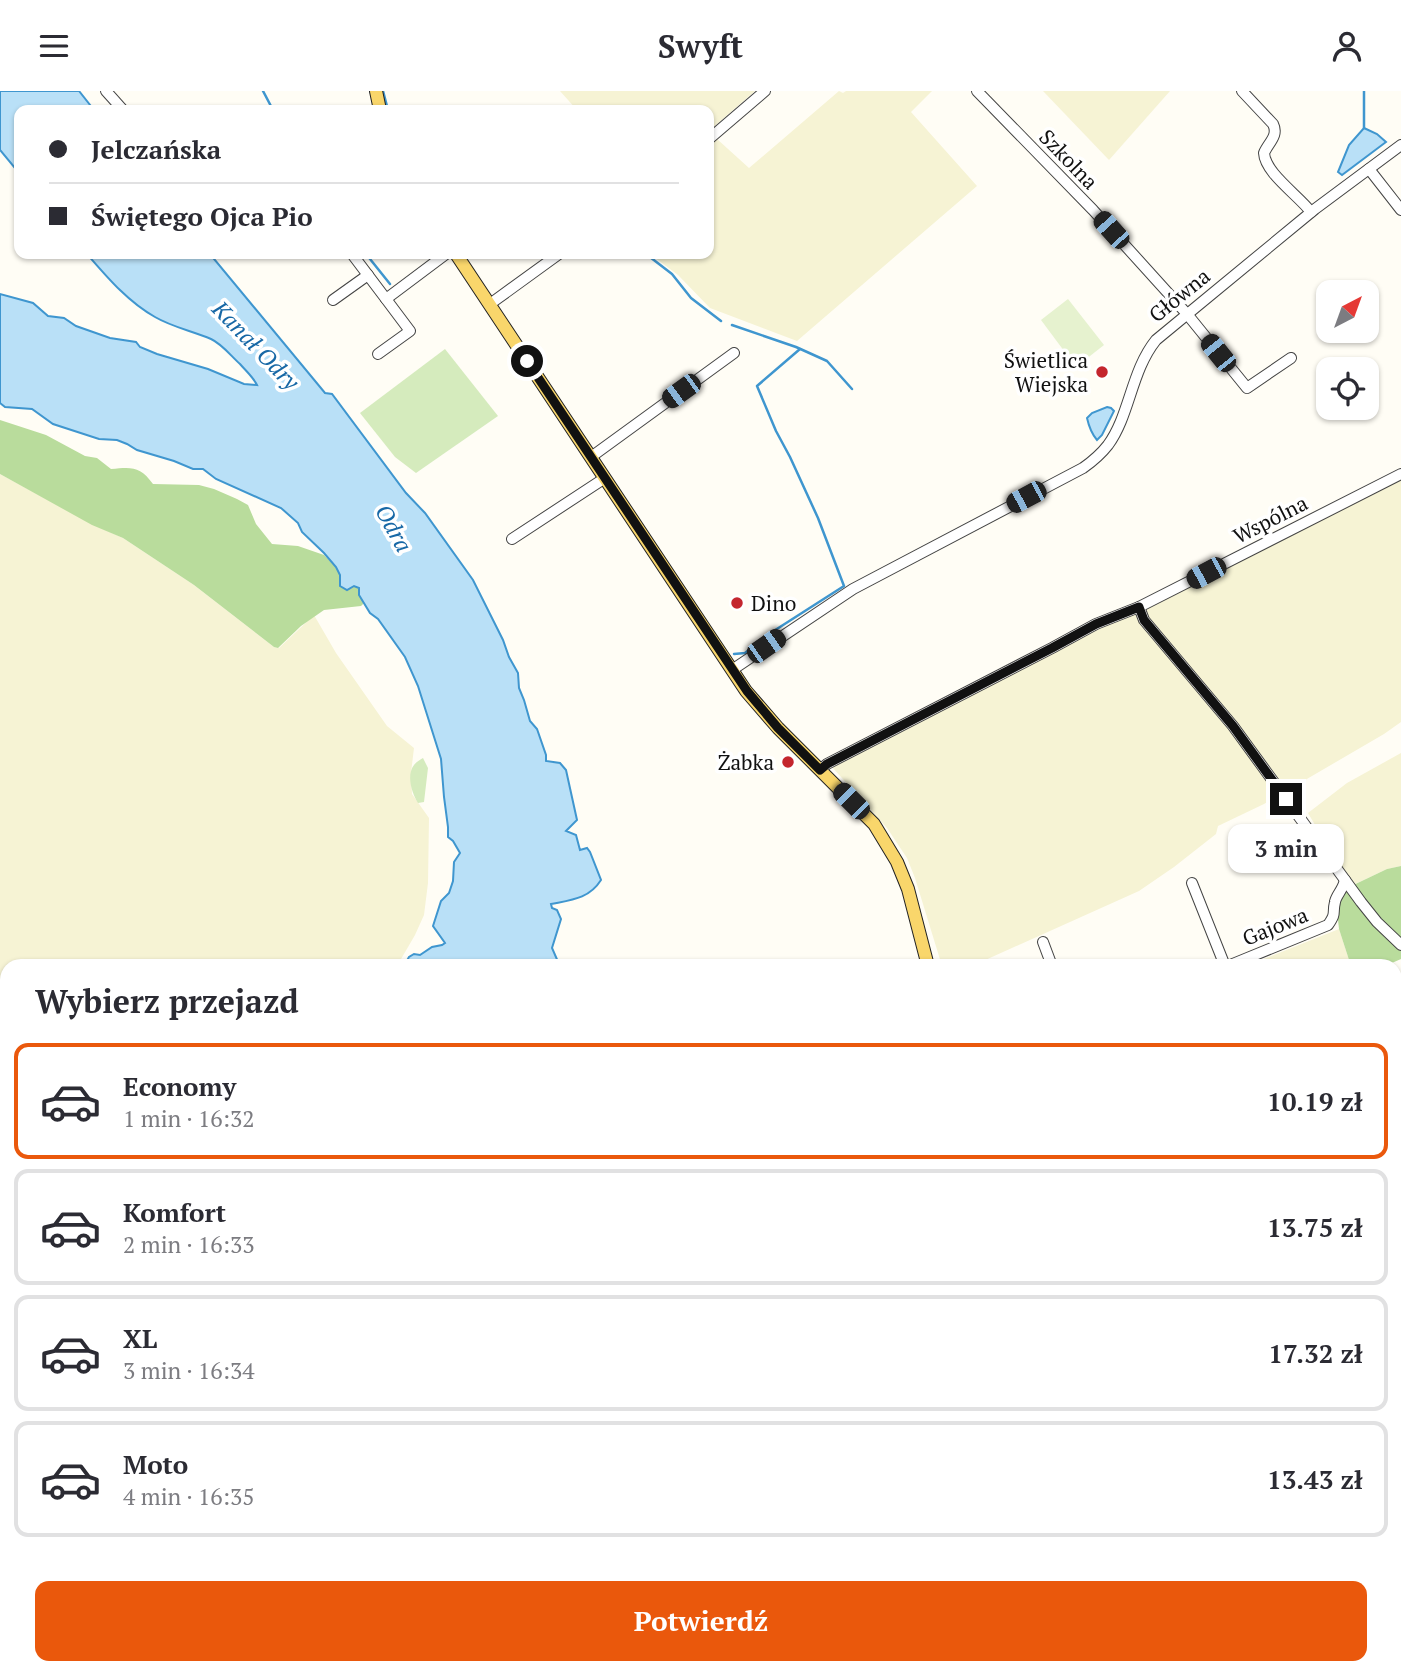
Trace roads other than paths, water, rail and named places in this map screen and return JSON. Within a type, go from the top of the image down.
[{"type":"main road","points":[[459,259],[747,691],[778,728],[874,824],[897,862],[908,889],[926,959]]},
{"type":"street","points":[[106,91],[119,105]]},
{"type":"street","points":[[714,135],[765,91]]},
{"type":"street","points":[[1242,91],[1275,128],[1275,134],[1264,153],[1267,165],[1311,212]]},
{"type":"street","name":"Szkolna","points":[[978,92],[1093,210],[1187,314],[1247,388],[1292,358]]},
{"type":"street","name":"Główna","points":[[732,670],[853,589],[1083,468],[1099,456],[1116,431],[1141,364],[1156,339],[1311,212],[1401,145]]},
{"type":"street","points":[[1369,169],[1401,209]]},
{"type":"street","points":[[356,259],[410,331],[378,354]]},
{"type":"street","points":[[386,299],[439,259]]},
{"type":"street","points":[[490,304],[552,259]]},
{"type":"street","points":[[334,300],[368,275]]},
{"type":"street","points":[[591,457],[734,353]]},
{"type":"street","name":"Wspólna","points":[[820,770],[1096,624],[1139,607],[1401,474]]},
{"type":"street","points":[[512,539],[605,478]]},
{"type":"street","points":[[1139,607],[1144,620],[1233,726],[1377,922],[1401,945]]},
{"type":"street","name":"Gajowa","points":[[1244,959],[1328,925],[1335,915],[1335,899],[1345,880]]},
{"type":"street","points":[[1192,883],[1224,959]]},
{"type":"street","points":[[1043,942],[1049,959]]},
{"type":"water","points":[[0,91],[79,91],[90,105],[14,105],[14,167],[0,150]]},
{"type":"water","points":[[1364,128],[1386,142],[1342,175],[1338,172],[1349,145]]},
{"type":"water","points":[[91,259],[214,259],[325,393],[332,394],[406,493],[425,513],[473,580],[518,673],[519,688],[530,721],[537,729],[546,761],[560,763],[566,770],[577,820],[566,831],[576,835],[580,850],[587,848],[590,852],[601,880],[585,895],[551,904],[561,919],[552,948],[557,959],[408,959],[414,954],[420,955],[445,943],[433,926],[441,901],[449,893],[454,862],[460,853],[448,837],[441,759],[418,686],[405,657],[378,619],[370,613],[359,595],[359,588],[354,586],[347,590],[340,586],[340,575],[336,567],[302,532],[298,523],[281,508],[216,479],[203,469],[193,469],[137,450],[117,440],[99,439],[53,424],[32,409],[5,407],[0,403],[0,294],[33,303],[48,316],[64,318],[76,326],[110,338],[136,342],[140,347],[157,354],[208,369],[244,384],[257,385],[240,364],[215,341],[145,311],[118,289]]},
{"type":"water","points":[[1107,407],[1114,411],[1097,440],[1090,430],[1087,418]]},
{"type":"waterway","points":[[263,91],[270,105]]},
{"type":"waterway","points":[[383,91],[387,105]]},
{"type":"waterway","points":[[1364,91],[1364,128]]},
{"type":"waterway","points":[[370,259],[390,284]]},
{"type":"waterway","points":[[652,259],[672,274],[691,298],[721,321]]},
{"type":"waterway","points":[[732,325],[796,347],[827,361],[852,389]]},
{"type":"waterway","points":[[734,654],[745,653],[769,634],[844,586],[818,518],[757,386],[800,349]]},
{"type":"place","name":"Świetlica Wiejska","points":[[1102,372]]},
{"type":"place","name":"Dino","points":[[737,603]]},
{"type":"place","name":"Żabka","points":[[788,762]]},
{"type":"water label","name":"Kanał Odry","points":[[256,345]]},
{"type":"water label","name":"Odra","points":[[394,528]]}]
